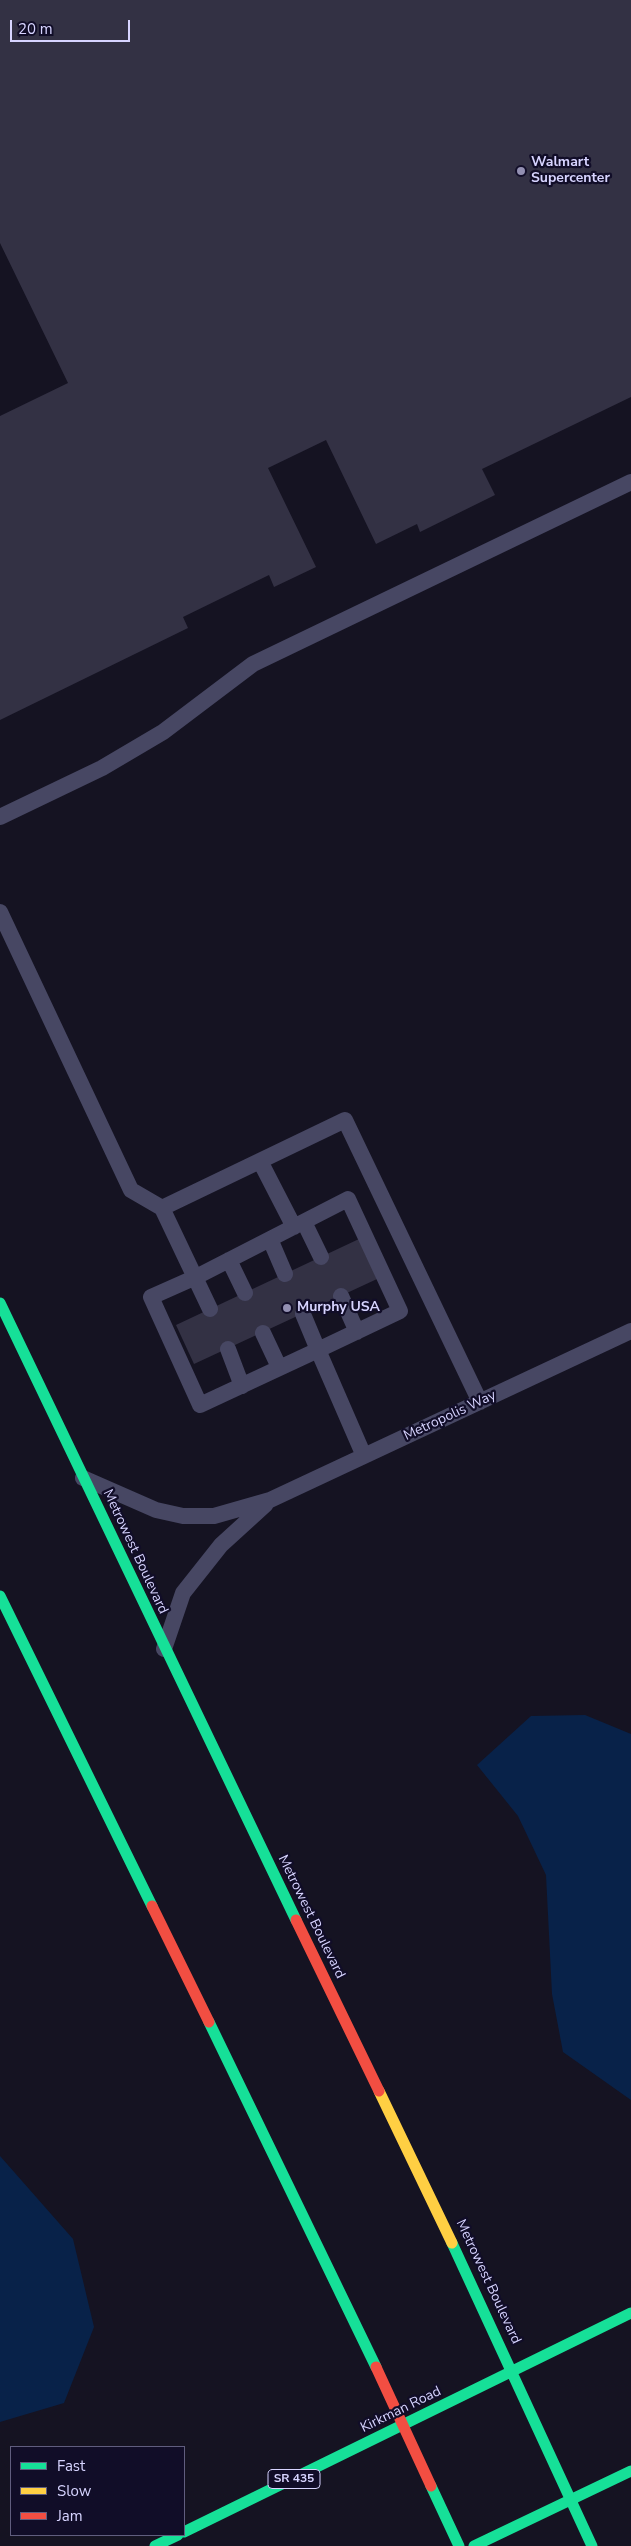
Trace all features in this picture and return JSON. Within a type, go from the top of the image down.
[{"type":"street","name":"Metrowest Boulevard","points":[[0,1303],[164,1648],[475,2289],[592,2546]]},
{"type":"street","points":[[0,1596],[357,2325],[459,2546]]},
{"type":"street","name":"Kirkman Road","points":[[185,2532],[631,2313]]},
{"type":"street","points":[[474,2546],[631,2471]]},
{"type":"street","points":[[155,2546],[176,2536]]},
{"type":"lane","points":[[0,817],[102,768],[163,732],[253,664],[631,482]]},
{"type":"lane","points":[[0,912],[131,1190],[162,1208],[210,1309]]},
{"type":"lane","points":[[162,1208],[345,1120],[480,1402]]},
{"type":"lane","points":[[260,1160],[321,1257]]},
{"type":"lane","points":[[348,1199],[400,1311],[200,1406],[151,1297],[196,1277],[299,1224],[348,1199]]},
{"type":"lane","points":[[270,1240],[286,1274]]},
{"type":"lane","points":[[229,1260],[244,1293]]},
{"type":"lane","points":[[341,1296],[357,1332]]},
{"type":"lane","points":[[304,1314],[364,1456]]},
{"type":"lane","name":"Metropolis Way","points":[[270,1500],[631,1330]]},
{"type":"lane","points":[[262,1333],[279,1367]]},
{"type":"lane","points":[[228,1349],[242,1386]]},
{"type":"lane","points":[[84,1478],[156,1510],[183,1516],[214,1516],[270,1500]]},
{"type":"lane","points":[[164,1648],[183,1593],[221,1545],[270,1500]]},
{"type":"water","points":[[585,1715],[631,1734],[631,2100],[563,2052],[552,1994],[546,1875],[518,1816],[477,1765],[531,1716]]},
{"type":"water","points":[[0,2156],[73,2239],[94,2327],[64,2403],[0,2422]]},
{"type":"building","points":[[0,0],[631,0],[631,397],[482,469],[495,495],[420,532],[417,524],[376,544],[326,440],[268,468],[316,567],[274,587],[269,575],[183,617],[188,628],[0,720],[0,416],[68,383],[0,243]]},
{"type":"building","points":[[359,1239],[377,1279],[194,1364],[176,1325]]},
{"type":"traffic: fast","points":[[0,1303],[296,1920]]},
{"type":"traffic: fast","points":[[0,1596],[152,1906]]},
{"type":"traffic: fast","points":[[209,2022],[376,2367]]},
{"type":"traffic: fast","points":[[452,2243],[592,2546]]},
{"type":"traffic: fast","points":[[185,2532],[631,2313]]},
{"type":"traffic: fast","points":[[474,2546],[631,2471]]},
{"type":"traffic: fast","points":[[431,2486],[459,2546]]},
{"type":"traffic: fast","points":[[155,2546],[176,2536]]},
{"type":"traffic: slow","points":[[379,2091],[452,2243]]},
{"type":"traffic: jam","points":[[152,1906],[209,2022]]},
{"type":"traffic: jam","points":[[296,1920],[379,2091]]},
{"type":"traffic: jam","points":[[376,2367],[431,2486]]},
{"type":"place","name":"Walmart Supercenter","points":[[521,171]]},
{"type":"place","name":"Murphy USA","points":[[287,1308]]}]
